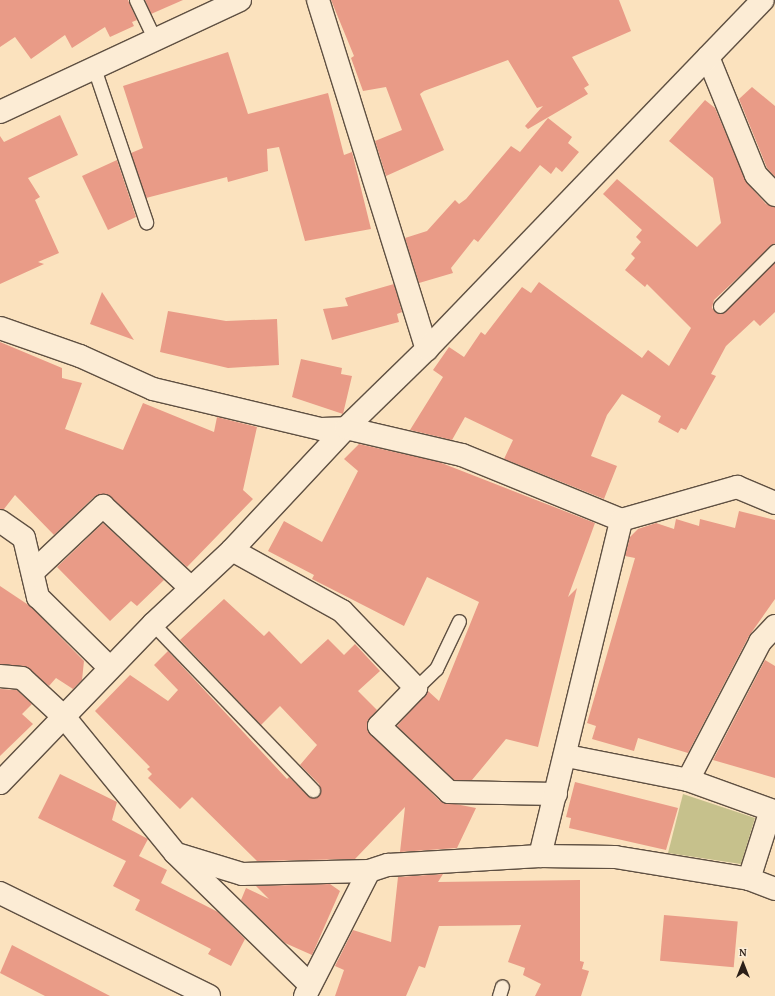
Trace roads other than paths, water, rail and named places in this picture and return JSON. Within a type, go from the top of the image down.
[{"type":"street","points":[[0,112],[240,0]]},
{"type":"street","points":[[318,0],[427,349]]},
{"type":"street","points":[[0,783],[65,718],[110,668],[153,624],[232,550],[346,428],[427,349],[708,58],[759,2]]},
{"type":"street","points":[[708,58],[756,175],[775,195]]},
{"type":"street","points":[[0,328],[80,356],[153,389],[321,429],[346,428],[462,455],[621,520],[737,487],[775,503]]},
{"type":"street","points":[[34,571],[103,506],[191,588]]},
{"type":"street","points":[[540,856],[567,756],[621,520]]},
{"type":"street","points":[[0,521],[24,538],[34,571],[38,597],[110,668]]},
{"type":"street","points":[[232,550],[342,611],[416,688],[379,726],[448,792],[556,794]]},
{"type":"street","points":[[688,780],[760,642],[775,626]]},
{"type":"street","points":[[0,676],[22,678],[65,718],[175,853],[306,990],[369,871]]},
{"type":"street","points":[[567,756],[688,780],[771,810],[749,879]]},
{"type":"street","points":[[175,853],[242,874],[369,871],[388,865],[540,856],[615,857],[749,879],[775,889]]},
{"type":"street","points":[[0,893],[209,996]]},
{"type":"lane","points":[[136,0],[154,40]]},
{"type":"lane","points":[[94,68],[146,222]]},
{"type":"lane","points":[[720,306],[775,251]]},
{"type":"lane","points":[[416,688],[436,669],[459,621]]},
{"type":"lane","points":[[153,624],[313,790]]}]
